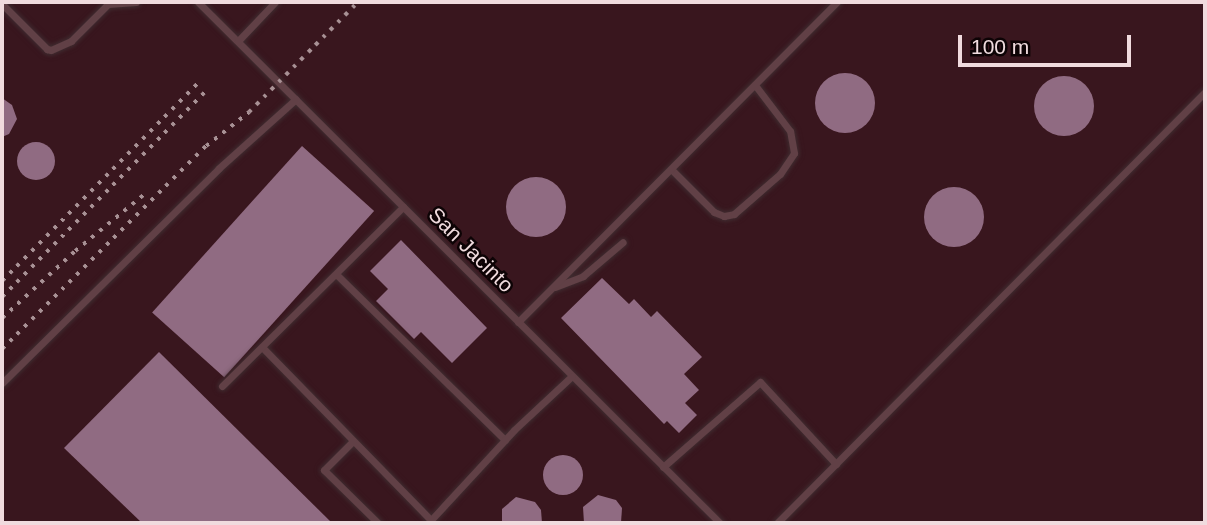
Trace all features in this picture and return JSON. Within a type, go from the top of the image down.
[{"type":"lane","points":[[2,4],[51,50],[71,41],[108,4],[136,2]]},
{"type":"lane","name":"San Jacinto","points":[[198,2],[720,523]]},
{"type":"lane","points":[[238,41],[275,2]]},
{"type":"lane","points":[[518,322],[838,2]]},
{"type":"lane","points":[[671,169],[714,212],[724,216],[734,214],[780,174],[794,153],[790,131],[755,85]]},
{"type":"lane","points":[[777,523],[1205,92]]},
{"type":"lane","points":[[2,383],[219,168],[296,99]]},
{"type":"lane","points":[[222,386],[403,207]]},
{"type":"lane","points":[[552,289],[583,276],[623,242]]},
{"type":"lane","points":[[336,274],[505,440]]},
{"type":"lane","points":[[262,347],[430,522],[505,440],[572,376]]},
{"type":"lane","points":[[663,467],[761,382],[836,464]]},
{"type":"lane","points":[[353,441],[324,470],[378,523]]},
{"type":"shaded area","points":[[2,2],[1205,2],[1205,523],[2,523]]},
{"type":"building","points":[[845,73],[866,82],[875,103],[866,124],[845,133],[824,124],[815,103],[824,82]]},
{"type":"building","points":[[1064,76],[1085,85],[1094,106],[1085,127],[1064,136],[1043,127],[1034,106],[1043,85]]},
{"type":"building","points":[[2,98],[12,105],[17,119],[9,134],[2,137]]},
{"type":"building","points":[[36,142],[50,147],[55,161],[50,175],[36,180],[22,175],[17,161],[22,147]]},
{"type":"building","points":[[302,146],[374,211],[224,377],[152,312]]},
{"type":"building","points":[[536,177],[557,186],[566,207],[557,228],[536,237],[515,228],[506,207],[515,186]]},
{"type":"building","points":[[954,187],[975,196],[984,217],[975,238],[954,247],[933,238],[924,217],[933,196]]},
{"type":"building","points":[[401,240],[487,328],[452,363],[421,332],[414,339],[376,301],[388,289],[370,271]]},
{"type":"building","points":[[602,278],[629,304],[634,299],[651,317],[657,311],[702,357],[684,374],[699,390],[685,403],[697,415],[679,433],[667,421],[664,424],[561,318]]},
{"type":"building","points":[[159,352],[332,523],[142,523],[64,448]]},
{"type":"building","points":[[563,455],[571,456],[577,461],[582,467],[582,483],[577,489],[571,494],[563,495],[555,494],[549,489],[544,483],[543,475],[544,467],[549,461],[555,456]]},
{"type":"building","points":[[598,495],[616,500],[622,508],[621,523],[584,523],[583,507]]},
{"type":"building","points":[[516,497],[535,502],[541,510],[542,523],[502,523],[502,509]]},
{"type":"railway","points":[[2,349],[206,146],[249,112],[358,2]]},
{"type":"railway","points":[[2,281],[199,82]]},
{"type":"railway","points":[[2,297],[208,89]]},
{"type":"railway","points":[[2,318],[75,251],[147,192]]}]
